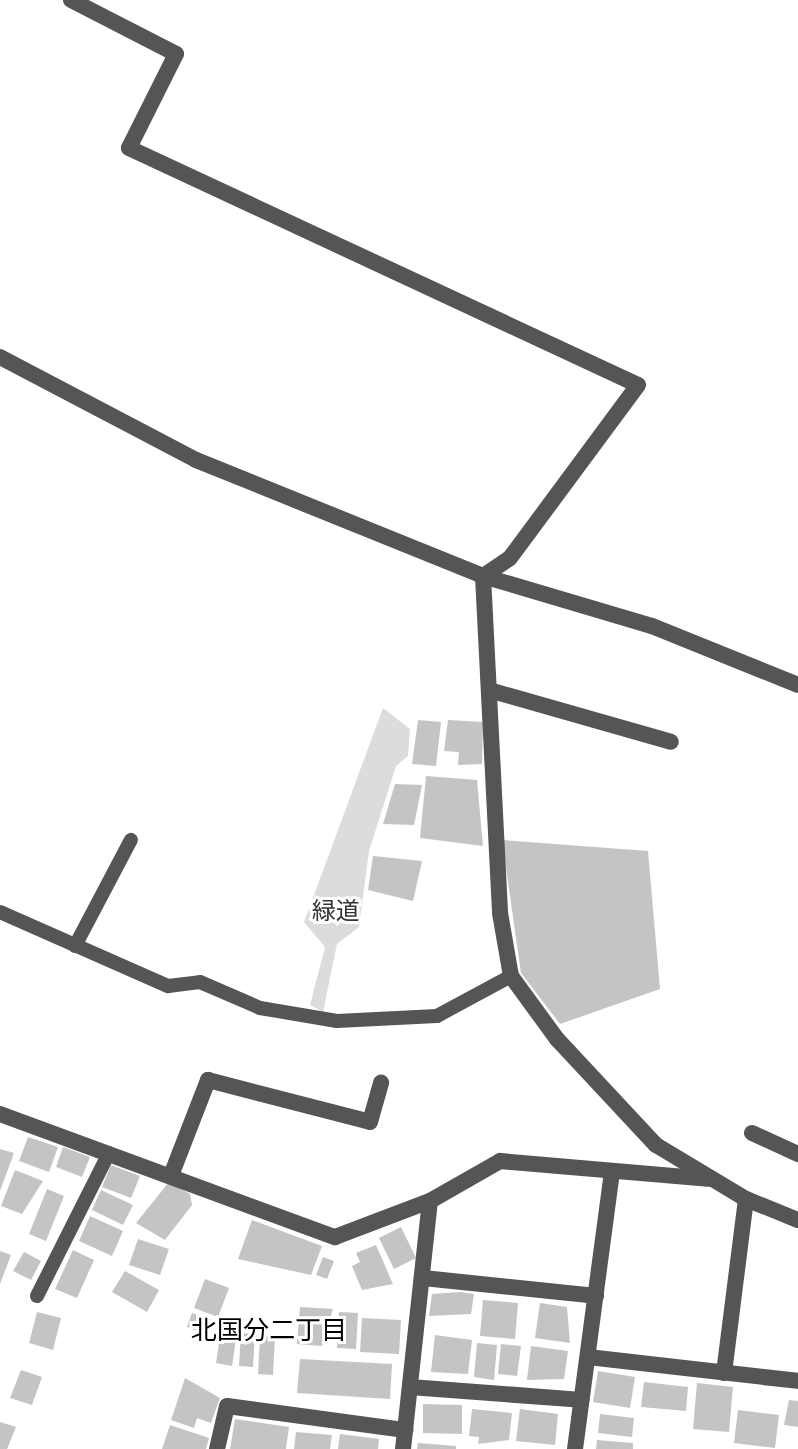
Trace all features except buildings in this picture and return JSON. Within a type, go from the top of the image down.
[{"type":"street","points":[[71,0],[176,54],[129,148],[638,385],[510,558],[483,576]]},
{"type":"street","points":[[0,357],[196,460],[483,576],[652,626],[798,685]]},
{"type":"street","points":[[483,576],[500,913],[511,976],[613,1103],[656,1145],[709,1180],[798,1220]]},
{"type":"street","points":[[489,690],[671,742]]},
{"type":"street","points":[[172,1173],[208,1080],[370,1122],[381,1083]]},
{"type":"street","points":[[0,1114],[172,1173],[335,1237],[430,1201],[500,1161],[709,1180]]},
{"type":"street","points":[[752,1133],[798,1154]]},
{"type":"street","points":[[575,1449],[612,1172]]},
{"type":"street","points":[[724,1373],[746,1199]]},
{"type":"street","points":[[403,1449],[430,1201]]},
{"type":"street","points":[[423,1278],[596,1296]]},
{"type":"street","points":[[588,1357],[798,1381]]},
{"type":"street","points":[[410,1387],[582,1400]]},
{"type":"street","points":[[217,1449],[227,1406],[405,1430]]},
{"type":"lane","points":[[75,946],[131,840]]},
{"type":"lane","points":[[0,912],[168,986],[200,982],[260,1008],[337,1021],[437,1016],[511,976]]},
{"type":"lane","points":[[37,1296],[109,1153]]},
{"type":"green space","name":"緑道","points":[[383,708],[410,729],[408,756],[396,766],[369,851],[359,927],[337,944],[323,1012],[310,1005],[325,947],[304,922]]},
{"type":"district","name":"北国分二丁目","points":[[269,1329]]}]
